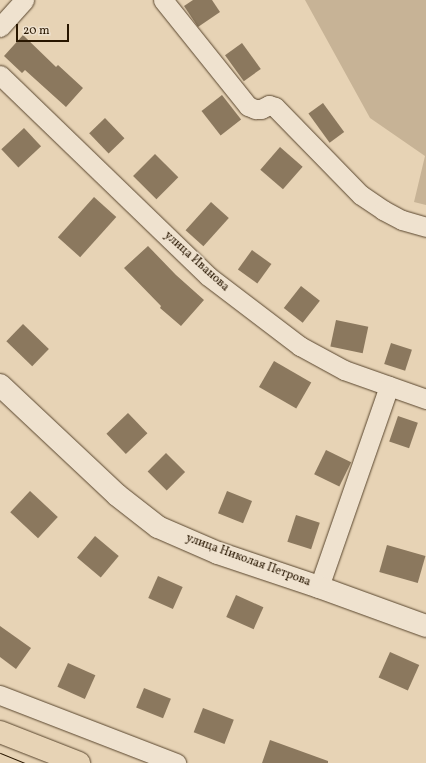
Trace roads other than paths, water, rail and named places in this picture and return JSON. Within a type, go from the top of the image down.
[{"type":"main road","name":"улица Николая Петрова","points":[[0,385],[117,495],[158,527],[218,553],[320,587],[426,626]]},
{"type":"main road","points":[[0,732],[79,763]]},
{"type":"street","points":[[0,27],[24,0]]},
{"type":"street","points":[[163,0],[248,106],[255,109],[261,109],[269,105],[275,107],[361,195],[383,210],[402,220],[426,227]]},
{"type":"street","name":"улица Иванова","points":[[0,75],[208,276],[300,346],[344,370],[426,399]]},
{"type":"street","points":[[320,587],[389,386]]},
{"type":"street","points":[[0,695],[176,763]]},
{"type":"tram line","points":[[0,753],[25,763]]}]
